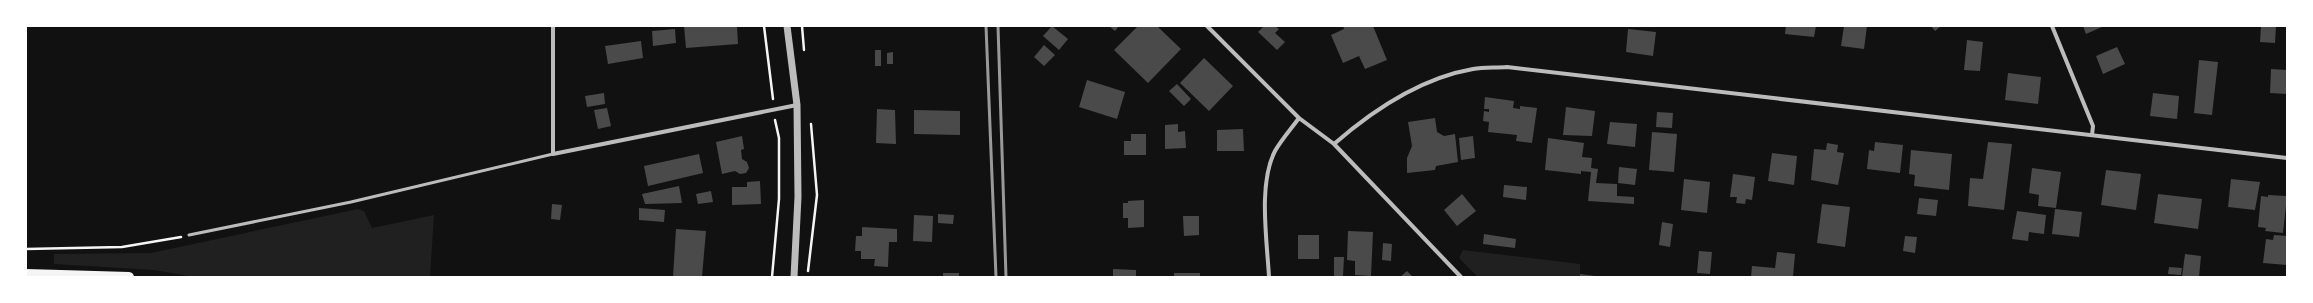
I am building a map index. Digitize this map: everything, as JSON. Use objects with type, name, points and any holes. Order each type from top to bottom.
[{"type":"main road","points":[[26,274],[129,277]]},
{"type":"street","points":[[553,26],[554,154],[774,108],[797,105]]},
{"type":"street","points":[[787,26],[797,105],[798,197],[794,277]]},
{"type":"street","points":[[1207,26],[1299,118],[1334,144],[1461,277]]},
{"type":"street","points":[[2052,26],[2093,126],[2092,135]]},
{"type":"street","points":[[1334,144],[1355,126],[1422,85],[1473,69],[1507,67],[2287,158]]},
{"type":"street","points":[[1269,277],[1266,195],[1268,172],[1276,151],[1299,118]]},
{"type":"lane","points":[[189,235],[351,202],[554,154]]},
{"type":"path","points":[[764,26],[774,108],[780,138],[779,199],[772,277]]},
{"type":"path","points":[[808,277],[817,195],[811,119]]},
{"type":"path","points":[[26,249],[122,247],[189,235]]},
{"type":"shaded area","points":[[358,209],[364,211],[372,228],[434,215],[430,277],[194,277],[154,270],[54,264],[54,254],[151,253]]},
{"type":"shaded area","points":[[1463,250],[1580,264],[1580,277],[1478,277],[1459,258]]},
{"type":"building","points":[[684,26],[737,26],[738,44],[686,48]]},
{"type":"building","points":[[1052,26],[1068,39],[1059,50],[1043,36]]},
{"type":"building","points":[[1109,26],[1119,26],[1115,31]]},
{"type":"building","points":[[1138,26],[1157,26],[1181,49],[1148,83],[1114,50]]},
{"type":"building","points":[[1264,26],[1275,26],[1279,29],[1275,33],[1285,42],[1277,50],[1258,32]]},
{"type":"building","points":[[1343,26],[1373,26],[1387,60],[1365,69],[1359,56],[1343,63],[1331,35],[1344,29]]},
{"type":"building","points":[[1786,26],[1816,26],[1814,37],[1785,34]]},
{"type":"building","points":[[1844,26],[1867,26],[1864,49],[1841,46]]},
{"type":"building","points":[[1931,26],[1941,26],[1935,31]]},
{"type":"building","points":[[2083,26],[2104,26],[2086,34]]},
{"type":"building","points":[[2261,26],[2276,26],[2275,43],[2260,42]]},
{"type":"building","points":[[675,29],[676,43],[653,46],[652,31]]},
{"type":"building","points":[[1628,29],[1656,32],[1653,56],[1626,52]]},
{"type":"building","points":[[1967,40],[1983,42],[1980,71],[1964,70]]},
{"type":"building","points":[[641,41],[643,58],[608,64],[605,46]]},
{"type":"building","points":[[1044,45],[1055,55],[1044,66],[1034,57]]},
{"type":"building","points":[[2117,47],[2125,64],[2103,74],[2096,56]]},
{"type":"building","points":[[875,50],[881,50],[881,66],[875,66]]},
{"type":"building","points":[[893,52],[893,64],[887,64],[887,53]]},
{"type":"building","points":[[1204,58],[1233,86],[1209,111],[1180,83]]},
{"type":"building","points":[[2199,60],[2218,62],[2212,115],[2194,113]]},
{"type":"building","points":[[2271,69],[2287,70],[2287,94],[2270,93]]},
{"type":"building","points":[[2008,73],[2041,77],[2038,104],[2005,100]]},
{"type":"building","points":[[1087,80],[1125,92],[1117,119],[1079,107]]},
{"type":"building","points":[[1177,84],[1191,99],[1184,106],[1169,91]]},
{"type":"building","points":[[604,93],[605,104],[587,107],[585,96]]},
{"type":"building","points":[[2153,93],[2179,96],[2177,119],[2150,116]]},
{"type":"building","points":[[1485,97],[1514,101],[1513,108],[1520,109],[1520,106],[1537,108],[1532,143],[1516,141],[1517,135],[1488,132],[1489,122],[1483,121],[1484,111],[1489,112],[1489,109],[1484,109]]},
{"type":"building","points":[[1566,107],[1595,111],[1592,136],[1563,135]]},
{"type":"building","points":[[607,108],[611,126],[598,129],[594,110]]},
{"type":"building","points":[[877,109],[895,110],[896,144],[876,143]]},
{"type":"building","points":[[914,110],[960,111],[960,135],[914,134]]},
{"type":"building","points":[[1657,112],[1673,113],[1672,128],[1656,127]]},
{"type":"building","points":[[1435,118],[1437,132],[1444,136],[1455,134],[1458,162],[1436,166],[1435,170],[1407,173],[1407,158],[1412,146],[1408,122]]},
{"type":"building","points":[[1610,122],[1637,124],[1635,147],[1607,144]]},
{"type":"building","points":[[1178,124],[1178,132],[1185,131],[1186,148],[1165,149],[1165,125]]},
{"type":"building","points":[[1243,129],[1244,151],[1217,151],[1217,130]]},
{"type":"building","points":[[1652,132],[1677,134],[1674,172],[1649,170]]},
{"type":"building","points":[[1131,134],[1146,134],[1146,155],[1124,155],[1124,141],[1131,141]]},
{"type":"building","points":[[742,136],[744,149],[741,150],[742,159],[747,162],[749,168],[746,173],[740,174],[735,171],[722,174],[716,142]]},
{"type":"building","points":[[1473,136],[1475,158],[1461,160],[1459,138]]},
{"type":"building","points":[[1548,138],[1584,143],[1582,157],[1592,158],[1591,168],[1598,169],[1596,183],[1617,184],[1617,196],[1634,197],[1634,204],[1588,201],[1591,172],[1581,171],[1581,174],[1545,170]]},
{"type":"building","points":[[1875,142],[1903,145],[1900,173],[1867,169],[1869,150],[1874,151]]},
{"type":"building","points":[[1988,142],[2012,144],[2004,210],[1968,206],[1970,178],[1983,179]]},
{"type":"building","points":[[1827,143],[1838,145],[1837,152],[1844,153],[1838,185],[1811,180],[1814,149],[1826,150]]},
{"type":"building","points":[[1911,150],[1952,154],[1949,190],[1914,186],[1915,175],[1909,174]]},
{"type":"building","points":[[1772,153],[1797,156],[1794,185],[1768,181]]},
{"type":"building","points":[[699,154],[703,173],[648,186],[644,166]]},
{"type":"building","points":[[1619,167],[1637,169],[1635,185],[1618,183]]},
{"type":"building","points":[[2032,168],[2061,172],[2056,208],[2038,206],[2039,195],[2029,193]]},
{"type":"building","points":[[2106,170],[2141,174],[2136,210],[2101,205]]},
{"type":"building","points":[[1733,174],[1755,177],[1752,200],[1746,199],[1745,204],[1736,203],[1737,197],[1730,197]]},
{"type":"building","points":[[1684,179],[1710,182],[1707,213],[1681,210]]},
{"type":"building","points":[[2231,179],[2260,182],[2255,210],[2228,207]]},
{"type":"building","points":[[760,181],[761,204],[732,205],[732,187],[747,187],[747,182]]},
{"type":"building","points":[[1504,185],[1527,187],[1526,200],[1503,197]]},
{"type":"building","points":[[679,186],[682,203],[645,204],[642,194]]},
{"type":"building","points":[[711,191],[713,202],[698,204],[696,194]]},
{"type":"building","points":[[1462,194],[1476,211],[1457,226],[1444,210]]},
{"type":"building","points":[[2158,194],[2202,199],[2198,229],[2154,223]]},
{"type":"building","points":[[2268,195],[2287,196],[2283,233],[2265,231],[2266,228],[2258,227],[2261,196],[2268,197]]},
{"type":"building","points":[[1919,198],[1938,200],[1936,216],[1917,214]]},
{"type":"building","points":[[1144,200],[1144,227],[1128,228],[1128,218],[1123,218],[1123,203],[1128,203],[1128,201]]},
{"type":"building","points":[[552,204],[562,205],[560,220],[551,219]]},
{"type":"building","points":[[1822,204],[1850,207],[1845,247],[1817,243]]},
{"type":"building","points":[[639,208],[665,210],[664,222],[639,220]]},
{"type":"building","points":[[2055,209],[2082,212],[2079,237],[2052,234]]},
{"type":"building","points":[[2017,211],[2046,215],[2044,234],[2029,232],[2028,241],[2012,239]]},
{"type":"building","points":[[938,214],[954,215],[953,224],[938,223]]},
{"type":"building","points":[[914,215],[933,216],[932,242],[913,241]]},
{"type":"building","points":[[1183,216],[1199,216],[1199,235],[1184,236]]},
{"type":"building","points":[[1662,222],[1673,224],[1670,247],[1659,245]]},
{"type":"building","points":[[862,227],[897,229],[897,242],[889,242],[888,267],[874,266],[875,259],[861,259],[861,251],[855,251],[856,236],[862,236]]},
{"type":"building","points":[[676,229],[706,231],[702,277],[673,277]]},
{"type":"building","points":[[1348,231],[1373,232],[1371,276],[1355,275],[1355,261],[1347,260]]},
{"type":"building","points":[[1484,234],[1516,239],[1515,248],[1483,244]]},
{"type":"building","points":[[1298,235],[1319,235],[1319,259],[1298,259]]},
{"type":"building","points":[[2274,235],[2287,236],[2287,265],[2263,263],[2266,239],[2273,240]]},
{"type":"building","points":[[1905,236],[1917,237],[1915,253],[1903,251]]},
{"type":"building","points":[[1383,243],[1392,244],[1391,261],[1382,260]]},
{"type":"building","points":[[1699,251],[1712,252],[1710,274],[1697,273]]},
{"type":"building","points":[[1777,252],[1795,254],[1793,277],[1774,277]]},
{"type":"building","points":[[2185,254],[2201,256],[2199,277],[2182,277]]},
{"type":"building","points":[[1334,257],[1344,257],[1343,277],[1334,277]]},
{"type":"building","points":[[1752,266],[1775,268],[1774,277],[1751,277]]},
{"type":"building","points":[[2169,267],[2182,268],[2181,275],[2168,274]]},
{"type":"building","points":[[1113,269],[1136,270],[1136,277],[1113,277]]},
{"type":"building","points":[[1407,271],[1413,277],[1400,277]]},
{"type":"building","points":[[943,273],[959,273],[959,277],[943,277]]},
{"type":"building","points":[[1174,273],[1200,273],[1200,277],[1174,277]]},
{"type":"building","points":[[1580,274],[1595,276],[1595,277],[1580,277]]},
{"type":"railway","points":[[986,26],[996,277]]},
{"type":"railway","points":[[998,26],[1006,277]]}]
